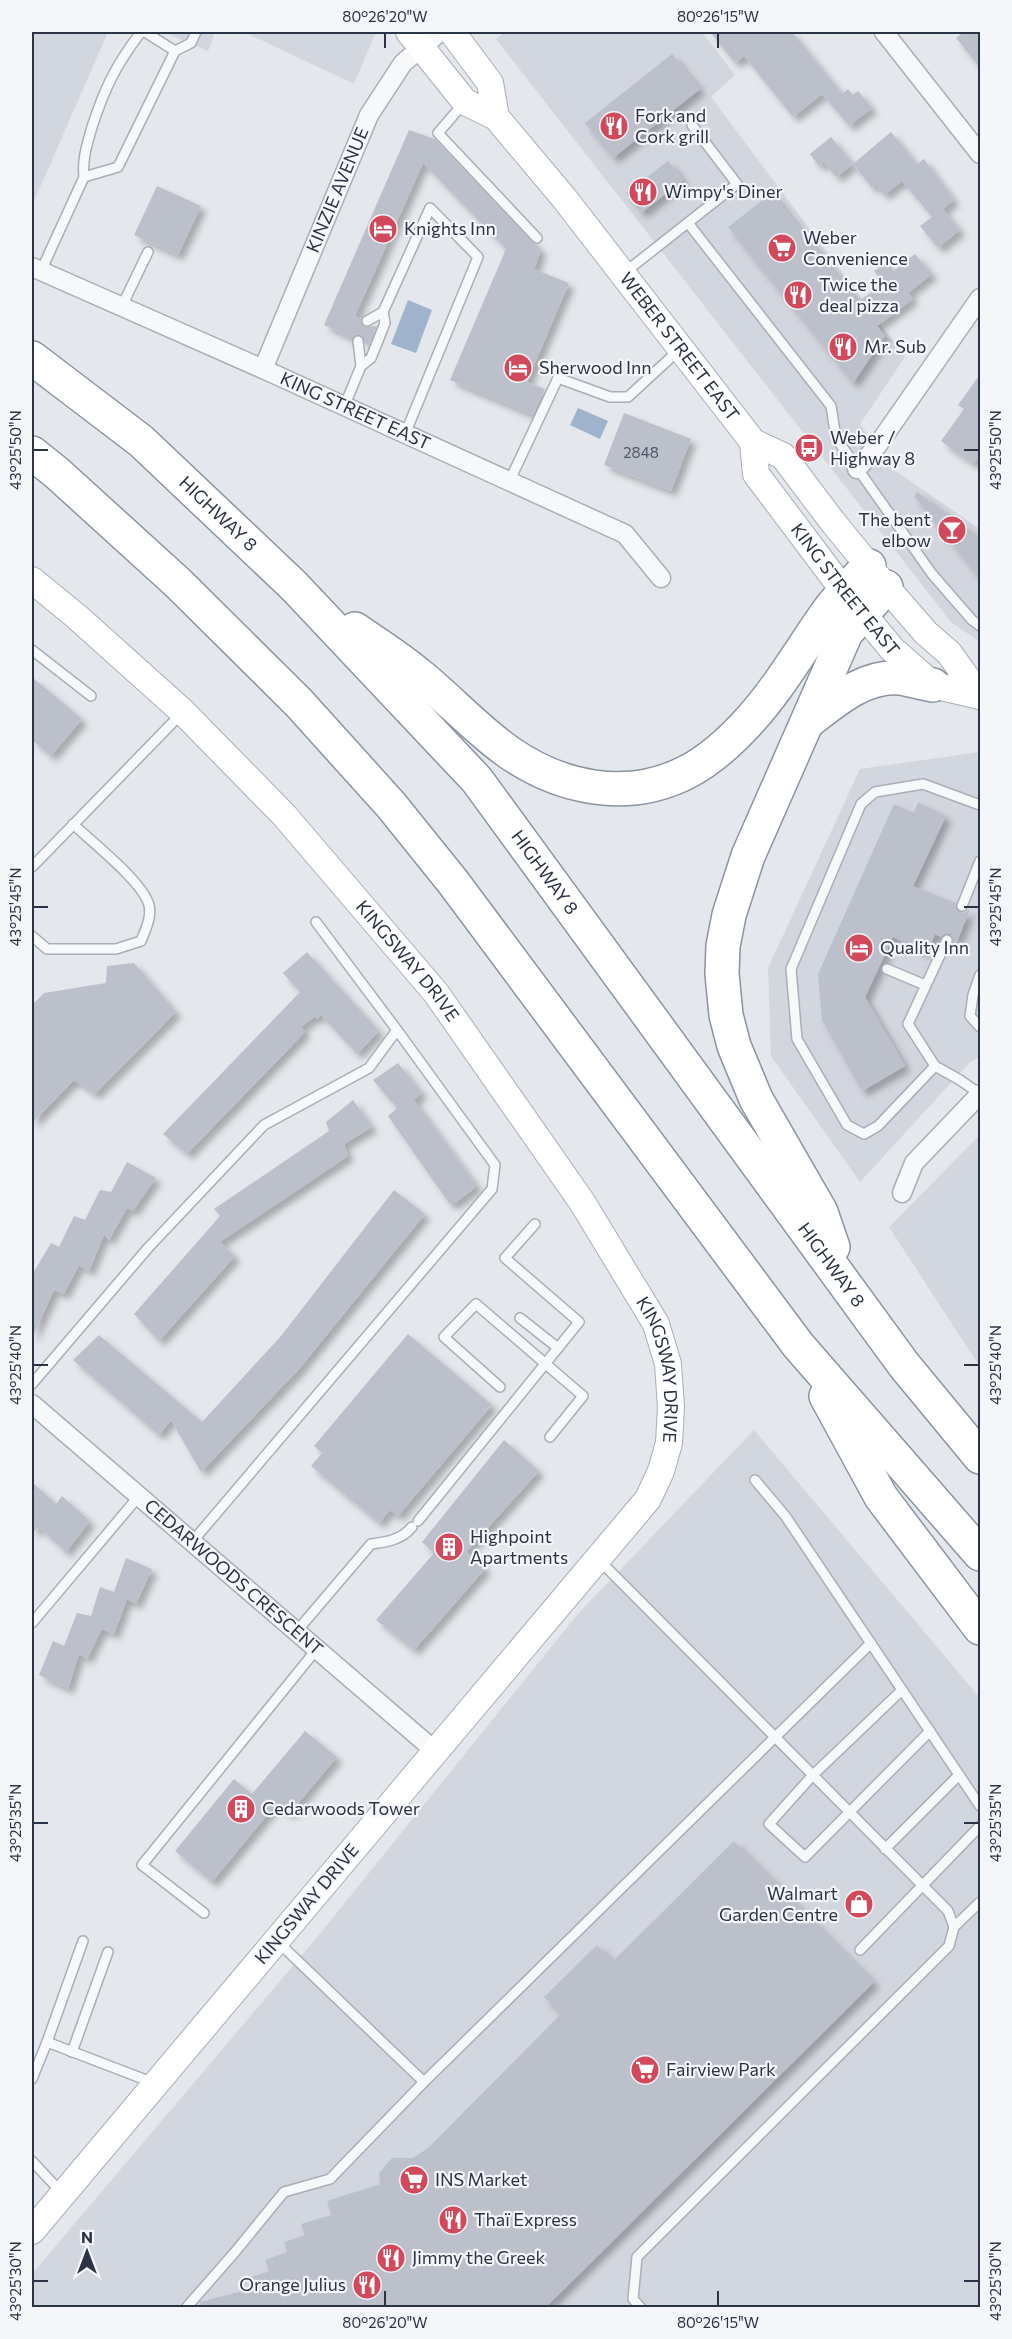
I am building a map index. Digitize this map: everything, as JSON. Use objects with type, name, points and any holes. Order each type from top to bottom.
[{"type":"highway","name":"HIGHWAY 8","points":[[32,358],[141,441],[294,586],[477,780],[904,1365],[981,1457]]},
{"type":"highway","points":[[32,453],[178,583],[299,703],[391,805],[453,882],[798,1345],[981,1554]]},
{"type":"highway","points":[[294,586],[416,673],[505,750],[532,768],[556,779],[586,787],[616,789],[653,785],[687,772],[716,752],[750,720],[878,577]]},
{"type":"highway","points":[[847,1285],[821,1212],[756,1099],[734,1046],[726,1015],[722,974],[723,946],[736,891],[748,856],[846,633],[853,603]]},
{"type":"highway","points":[[807,722],[849,691],[875,681],[899,678],[933,685]]},
{"type":"highway","points":[[798,1345],[881,1497],[981,1628]]},
{"type":"street","name":"WEBER STREET EAST","points":[[452,32],[490,83],[496,117]]},
{"type":"street","points":[[884,32],[981,154]]},
{"type":"street","name":"WEBER STREET EAST","points":[[423,37],[465,102],[496,117],[624,273],[753,442],[783,456],[878,577]]},
{"type":"street","name":"KINZIE AVENUE","points":[[263,369],[369,116],[391,78],[423,37]]},
{"type":"street","name":"KING STREET EAST","points":[[36,269],[263,369],[624,534],[661,578]]},
{"type":"street","points":[[857,469],[877,446],[981,298]]},
{"type":"street","name":"KING STREET EAST","points":[[753,442],[756,474],[853,603],[892,650],[933,685],[980,696]]},
{"type":"street","name":"KING STREET EAST","points":[[878,577],[926,633],[949,653],[980,696]]},
{"type":"street","name":"KINGSWAY DRIVE","points":[[32,580],[76,616],[183,712],[284,815],[436,993],[582,1202],[656,1324],[668,1364],[671,1407],[669,1443],[661,1471],[648,1499],[32,2231]]},
{"type":"street","points":[[902,1193],[915,1163],[980,1094]]},
{"type":"street","name":"CEDARWOODS CRESCENT","points":[[32,1404],[435,1751]]},
{"type":"lane","points":[[36,269],[84,177],[82,161],[103,92],[122,58],[143,32],[175,51]]},
{"type":"lane","points":[[84,177],[118,167],[175,51],[191,43],[196,32]]},
{"type":"lane","points":[[465,102],[438,133],[537,238]]},
{"type":"lane","points":[[624,273],[737,184],[692,125]]},
{"type":"lane","points":[[344,406],[361,366],[371,358],[384,324],[383,312],[430,208],[478,257],[405,434]]},
{"type":"lane","points":[[688,223],[831,406],[836,438],[932,574],[972,621],[981,626]]},
{"type":"lane","points":[[121,308],[148,252]]},
{"type":"lane","points":[[366,321],[383,312]]},
{"type":"lane","points":[[358,341],[361,366]]},
{"type":"lane","points":[[509,482],[558,378],[610,397],[628,397],[682,348]]},
{"type":"lane","points":[[32,650],[91,696]]},
{"type":"lane","points":[[32,867],[183,712]]},
{"type":"lane","points":[[935,1066],[878,1126],[864,1134],[847,1125],[797,1039],[792,969],[861,804],[875,792],[923,784],[981,806]]},
{"type":"lane","points":[[32,936],[46,949],[116,950],[141,941],[147,927],[150,907],[142,890],[73,824]]},
{"type":"lane","points":[[962,906],[981,861]]},
{"type":"lane","points":[[192,1542],[492,1189],[495,1165],[316,922]]},
{"type":"lane","points":[[947,940],[908,1024],[935,1066],[980,1094]]},
{"type":"lane","points":[[887,969],[925,985]]},
{"type":"lane","points":[[980,980],[973,995],[970,1016],[981,1027]]},
{"type":"lane","points":[[32,1383],[148,1248],[264,1125],[369,1068],[397,1030]]},
{"type":"lane","points":[[296,1632],[371,1544],[392,1541],[406,1534],[579,1322],[505,1258],[535,1224]]},
{"type":"lane","points":[[500,1387],[444,1337],[476,1304],[584,1396],[550,1437]]},
{"type":"lane","points":[[520,1318],[558,1348]]},
{"type":"lane","points":[[755,1479],[786,1517],[981,1806]]},
{"type":"lane","points":[[32,1623],[138,1496]]},
{"type":"lane","points":[[598,1559],[948,1911],[954,1928]]},
{"type":"lane","points":[[186,2307],[284,2192],[330,2179],[424,2082],[871,1643]]},
{"type":"lane","points":[[204,1913],[142,1865],[316,1650]]},
{"type":"lane","points":[[902,1690],[812,1776],[769,1824],[805,1857],[930,1731]]},
{"type":"lane","points":[[885,1849],[959,1774]]},
{"type":"lane","points":[[860,1950],[981,1827]]},
{"type":"lane","points":[[641,2307],[633,2299],[637,2257],[949,1946],[954,1928],[981,1902]]},
{"type":"lane","points":[[32,2079],[83,1941]]},
{"type":"lane","points":[[276,1941],[424,2082]]},
{"type":"lane","points":[[72,2052],[108,1952]]},
{"type":"lane","points":[[47,2042],[157,2084]]},
{"type":"lane","points":[[32,2162],[64,2194]]},
{"type":"shaded area","points":[[32,32],[108,32],[32,206]]},
{"type":"shaded area","points":[[164,32],[215,32],[208,51]]},
{"type":"shaded area","points":[[244,32],[376,32],[354,84]]},
{"type":"shaded area","points":[[505,32],[702,32],[735,75],[711,97],[905,357],[860,424],[891,468],[980,529],[980,642],[951,622],[496,39]]},
{"type":"shaded area","points":[[980,752],[980,1057],[970,1062],[860,1182],[771,1056],[768,968],[860,769]]},
{"type":"shaded area","points":[[980,1135],[980,1367],[889,1227]]},
{"type":"shaded area","points":[[754,1430],[980,1698],[980,2307],[32,2308],[32,2274],[314,1941],[577,1615]]},
{"type":"water","points":[[408,300],[432,310],[416,353],[391,344]]},
{"type":"water","points":[[578,408],[608,421],[600,439],[570,425]]},
{"type":"building","points":[[710,32],[792,32],[842,94],[848,89],[853,95],[858,91],[872,108],[849,126],[822,94],[793,117],[744,56],[735,63]]},
{"type":"building","points":[[964,32],[981,32],[981,69],[956,38]]},
{"type":"building","points":[[672,54],[700,89],[613,158],[585,123]]},
{"type":"building","points":[[409,130],[435,139],[541,250],[534,269],[569,283],[527,382],[545,389],[533,415],[450,380],[506,249],[423,163],[355,316],[361,319],[364,327],[377,326],[369,346],[365,344],[361,335],[357,334],[352,338],[324,325]]},
{"type":"building","points":[[891,132],[917,164],[924,159],[954,200],[943,209],[960,230],[938,248],[920,226],[932,217],[902,181],[884,195],[876,185],[872,188],[853,164]]},
{"type":"building","points":[[831,137],[853,164],[836,177],[824,162],[819,166],[810,154]]},
{"type":"building","points":[[668,161],[683,180],[641,213],[626,193]]},
{"type":"building","points":[[157,186],[201,206],[178,255],[134,235]]},
{"type":"building","points":[[772,193],[858,302],[883,283],[874,271],[887,262],[894,271],[915,254],[932,274],[908,293],[913,299],[877,326],[885,336],[853,383],[728,227]]},
{"type":"building","points":[[981,373],[981,454],[973,464],[941,441],[964,409],[958,405]]},
{"type":"building","points":[[624,413],[691,439],[671,491],[604,465]]},
{"type":"building","points":[[917,492],[981,538],[981,580],[914,496]]},
{"type":"building","points":[[32,677],[82,719],[51,756],[32,740]]},
{"type":"building","name":"Quality Inn","points":[[918,802],[946,816],[913,886],[956,903],[955,908],[959,912],[964,913],[970,909],[956,944],[953,943],[950,934],[946,933],[941,937],[935,934],[927,953],[893,937],[865,997],[905,1066],[862,1091],[822,1020],[818,974],[894,804],[914,813]]},
{"type":"building","points":[[307,952],[379,1031],[357,1054],[321,1015],[317,1019],[315,1016],[301,1027],[305,1032],[187,1154],[163,1134],[300,992],[283,973]]},
{"type":"building","points":[[134,963],[176,1012],[95,1094],[74,1080],[32,1123],[32,1005],[44,993],[106,983],[107,966]]},
{"type":"building","points":[[398,1063],[422,1093],[414,1100],[477,1186],[455,1203],[449,1203],[388,1116],[397,1108],[373,1080]]},
{"type":"building","points":[[353,1100],[372,1127],[344,1144],[348,1156],[220,1242],[235,1256],[159,1341],[134,1314],[220,1216],[214,1209],[329,1131],[326,1122]]},
{"type":"building","points":[[127,1162],[156,1178],[133,1211],[127,1208],[109,1240],[104,1235],[89,1271],[79,1265],[64,1294],[54,1290],[32,1338],[32,1275],[51,1243],[59,1247],[74,1216],[85,1220],[100,1190],[111,1192]]},
{"type":"building","points":[[394,1190],[425,1214],[299,1369],[201,1472],[171,1420],[159,1435],[73,1360],[99,1335],[202,1422],[281,1336]]},
{"type":"building","points":[[408,1334],[492,1405],[398,1516],[390,1510],[379,1523],[311,1466],[322,1453],[314,1446]]},
{"type":"building","name":"Highpoint Apartments","points":[[504,1440],[539,1471],[466,1552],[486,1568],[414,1650],[376,1620],[434,1553],[422,1542]]},
{"type":"building","points":[[32,1482],[56,1504],[62,1496],[90,1521],[66,1552],[39,1527],[32,1533]]},
{"type":"building","points":[[126,1558],[152,1569],[136,1604],[127,1599],[114,1634],[102,1629],[87,1659],[79,1654],[68,1689],[39,1675],[53,1641],[64,1646],[77,1613],[91,1616],[100,1587],[114,1592]]},
{"type":"building","name":"Cedarwoods Tower","points":[[305,1731],[337,1757],[289,1814],[276,1804],[212,1882],[175,1851],[234,1779],[252,1794]]},
{"type":"building","name":"Fairview Park","points":[[734,1841],[874,1982],[546,2307],[201,2307],[200,2302],[250,2289],[248,2278],[269,2271],[265,2260],[287,2252],[284,2242],[305,2235],[301,2224],[331,2215],[327,2201],[380,2184],[379,2173],[392,2158],[413,2158],[428,2148],[561,2014],[544,1997],[597,1945],[613,1961]]},
{"type":"place","name":"Fork and Cork grill","points":[[614,126]]},
{"type":"place","name":"Wimpy's Diner","points":[[643,192]]},
{"type":"place","name":"Knights Inn","points":[[383,229]]},
{"type":"place","name":"Weber Convenience","points":[[782,248]]},
{"type":"place","name":"Twice the deal pizza","points":[[798,295]]},
{"type":"place","name":"Mr. Sub","points":[[843,347]]},
{"type":"place","name":"Sherwood Inn","points":[[518,368]]},
{"type":"place","name":"Weber / Highway 8","points":[[809,448]]},
{"type":"place","name":"The bent elbow","points":[[952,530]]},
{"type":"place","name":"Quality Inn","points":[[859,948]]},
{"type":"place","name":"Highpoint Apartments","points":[[449,1547]]},
{"type":"place","name":"Cedarwoods Tower","points":[[241,1809]]},
{"type":"place","name":"Walmart Garden Centre","points":[[859,1904]]},
{"type":"place","name":"Fairview Park","points":[[645,2070]]},
{"type":"place","name":"INS Market","points":[[414,2180]]},
{"type":"place","name":"Thaï Express","points":[[453,2220]]},
{"type":"place","name":"Jimmy the Greek","points":[[391,2258]]},
{"type":"place","name":"Orange Julius","points":[[367,2285]]}]
